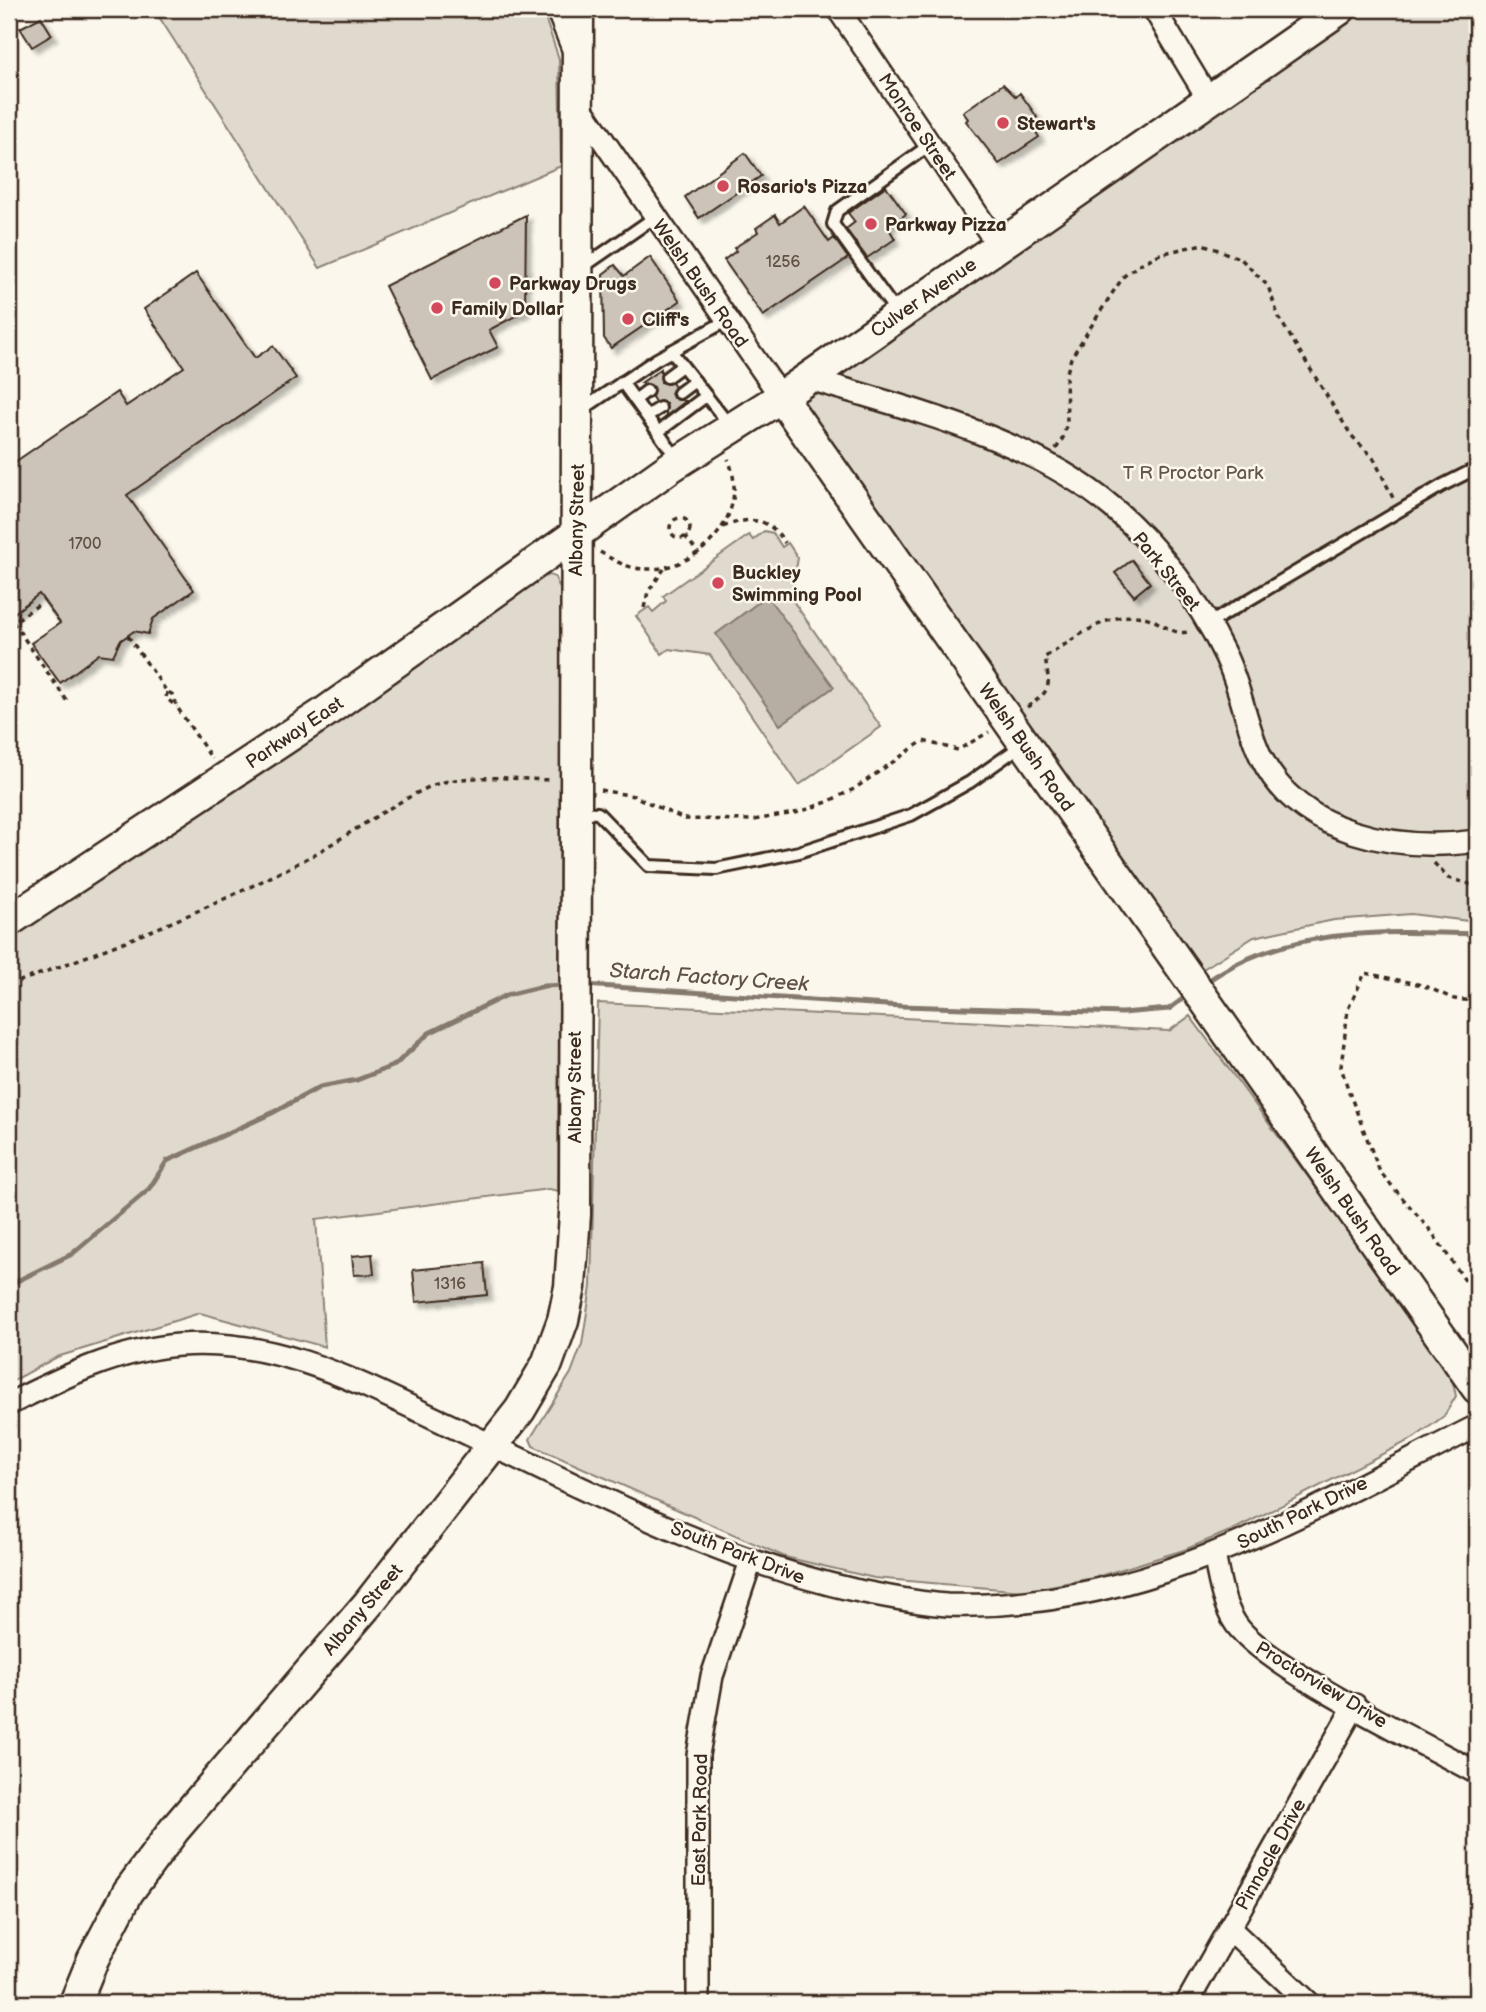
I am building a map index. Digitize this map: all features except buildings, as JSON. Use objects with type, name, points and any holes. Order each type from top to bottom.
[{"type":"street","points":[[557,9],[578,63]]},
{"type":"street","name":"Albany Street","points":[[75,2003],[93,1959],[128,1892],[174,1830],[368,1604],[494,1446],[520,1410],[547,1364],[563,1320],[569,1287],[575,1214],[586,544],[578,413],[578,9]]},
{"type":"street","name":"Monroe Street","points":[[838,9],[998,245]]},
{"type":"street","points":[[1154,9],[1209,100]]},
{"type":"street","name":"Culver Avenue","points":[[586,544],[680,462],[729,443],[807,378],[1340,9]]},
{"type":"street","name":"Welsh Bush Road","points":[[578,104],[726,321],[1477,1388]]},
{"type":"street","name":"Park Street","points":[[807,378],[939,419],[1002,443],[1074,480],[1112,507],[1150,545],[1193,597],[1225,654],[1260,755],[1277,786],[1301,808],[1335,826],[1373,838],[1445,845],[1477,841]]},
{"type":"street","name":"Parkway East","points":[[9,921],[586,544]]},
{"type":"street","name":"South Park Drive","points":[[9,1404],[66,1375],[133,1352],[182,1345],[237,1348],[307,1361],[580,1487],[751,1561],[793,1576],[884,1596],[945,1605],[1027,1603],[1075,1597],[1184,1567],[1214,1555],[1477,1426]]},
{"type":"street","name":"Proctorview Drive","points":[[1214,1555],[1224,1598],[1234,1622],[1248,1640],[1282,1664],[1477,1773]]},
{"type":"street","name":"East Park Road","points":[[698,2003],[698,1755],[712,1676],[751,1561]]},
{"type":"street","name":"Pinnacle Drive","points":[[1187,2003],[1355,1705]]},
{"type":"street","points":[[1229,1928],[1309,2003]]},
{"type":"lane","points":[[898,314],[833,224],[833,218],[838,211],[931,144]]},
{"type":"lane","points":[[579,270],[655,217]]},
{"type":"lane","points":[[578,413],[671,351],[726,321]]},
{"type":"lane","points":[[671,351],[706,396],[729,443]]},
{"type":"lane","points":[[667,377],[682,366]]},
{"type":"lane","points":[[622,382],[680,462]]},
{"type":"lane","points":[[679,393],[695,382]]},
{"type":"lane","points":[[635,400],[647,391]]},
{"type":"lane","points":[[658,432],[706,396]]},
{"type":"lane","points":[[647,416],[660,408]]},
{"type":"lane","points":[[1208,624],[1477,468]]},
{"type":"lane","points":[[582,803],[598,814],[649,866],[716,869],[799,852],[911,815],[970,782],[1025,743]]},
{"type":"path","points":[[1045,465],[1064,436],[1068,420],[1066,376],[1071,358],[1124,276],[1160,254],[1203,244],[1241,259],[1268,286],[1279,318],[1351,435],[1374,459],[1400,511]]},
{"type":"path","points":[[586,544],[631,568],[666,567],[699,554],[721,528],[733,494],[729,443]]},
{"type":"path","points":[[685,536],[690,531],[688,522],[679,518],[673,520],[670,529],[673,535],[685,536],[699,554]]},
{"type":"path","points":[[721,528],[756,519],[773,527],[785,543]]},
{"type":"path","points":[[644,608],[648,592],[666,567]]},
{"type":"path","points":[[41,603],[11,624],[67,701]]},
{"type":"path","points":[[1017,714],[1045,695],[1050,684],[1045,657],[1114,618],[1143,617],[1185,633],[1208,624]]},
{"type":"path","points":[[128,636],[176,701],[177,707],[215,763]]},
{"type":"path","points":[[582,803],[597,790],[634,796],[684,819],[754,820],[800,812],[854,789],[923,741],[958,750],[997,728]]},
{"type":"path","points":[[9,985],[145,934],[222,900],[306,858],[433,785],[454,778],[558,780]]},
{"type":"path","points":[[1414,842],[1448,878],[1477,886]]},
{"type":"path","points":[[1477,1000],[1454,999],[1422,985],[1365,973],[1348,1009],[1341,1067],[1380,1172],[1431,1231],[1477,1298]]},
{"type":"green space","points":[[154,9],[542,9],[559,59],[561,166],[320,268]]},
{"type":"green space","name":"T R Proctor Park","points":[[1367,9],[1477,9],[1477,922],[1411,914],[1334,920],[1254,937],[1203,969],[1195,958],[1191,961],[800,403],[807,393]]},
{"type":"green space","points":[[764,531],[773,533],[782,547],[788,543],[798,558],[791,598],[881,727],[799,785],[710,655],[669,649],[662,654],[636,616],[649,607],[653,612],[666,601],[663,596],[749,535],[753,540]]},
{"type":"green space","points":[[540,577],[555,577],[561,591],[558,1191],[549,1189],[316,1219],[325,1347],[200,1313],[57,1357],[9,1383],[9,937]]},
{"type":"green space","points":[[598,1003],[1169,1031],[1190,1016],[1450,1370],[1456,1396],[1444,1416],[1414,1438],[1235,1529],[1184,1550],[1093,1578],[1023,1591],[874,1578],[785,1557],[533,1446],[530,1439],[571,1373],[582,1344],[591,1287]]},
{"type":"shaded area","points":[[767,596],[834,687],[780,725],[716,634]]},
{"type":"waterway","name":"Starch Factory Creek","points":[[1205,983],[1235,964],[1267,951],[1301,942],[1371,933],[1477,934]]},
{"type":"waterway","name":"Starch Factory Creek","points":[[9,1285],[72,1254],[149,1189],[167,1161],[272,1113],[320,1087],[357,1080],[395,1065],[429,1033],[507,995],[544,986],[567,985]]},
{"type":"waterway","name":"Starch Factory Creek","points":[[584,985],[902,1006],[1122,1013],[1169,1009],[1188,995]]},
{"type":"place","name":"Stewart's","points":[[1003,123]]},
{"type":"place","name":"Rosario's Pizza","points":[[723,186]]},
{"type":"place","name":"Parkway Pizza","points":[[871,224]]},
{"type":"place","name":"Parkway Drugs","points":[[495,283]]},
{"type":"place","name":"Family Dollar","points":[[437,308]]},
{"type":"place","name":"Cliff's","points":[[628,319]]},
{"type":"place","name":"Buckley Swimming Pool","points":[[718,583]]}]
